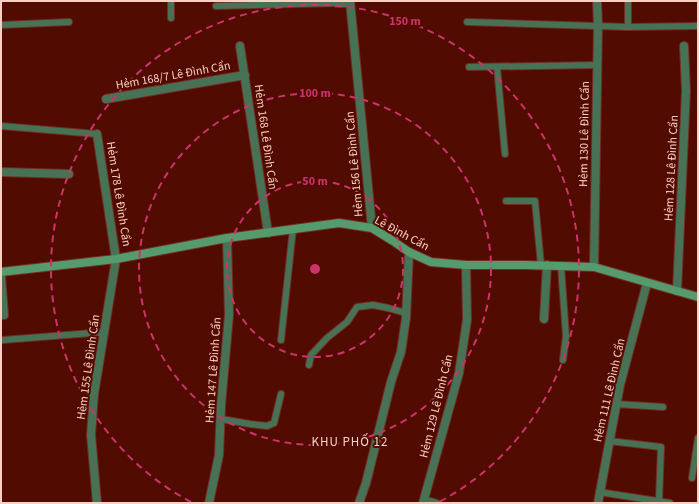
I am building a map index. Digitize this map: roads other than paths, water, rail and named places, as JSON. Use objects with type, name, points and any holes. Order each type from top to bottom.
[{"type":"street","name":"Hẻm 130 Lê Đình Cẩn","points":[[594,267],[598,26],[597,1]]},
{"type":"street","points":[[337,3],[350,2]]},
{"type":"street","name":"Hẻm 156 Lê Đình Cẩn","points":[[350,2],[372,228]]},
{"type":"street","name":"Hẻm 168 Lê Đình Cẩn","points":[[240,46],[268,233]]},
{"type":"street","name":"Hẻm 128 Lê Đình Cẩn","points":[[677,291],[686,91],[684,46]]},
{"type":"street","name":"Hẻm 168/7 Lê Đình Cẩn","points":[[106,99],[245,75]]},
{"type":"street","name":"Hẻm 178 Lê Đình Cẩn","points":[[97,134],[116,259]]},
{"type":"street","points":[[1,172],[70,174]]},
{"type":"street","name":"Lê Đình Cẩn","points":[[1,272],[116,259],[227,238],[339,223],[372,228],[408,252],[431,262],[466,265],[544,265],[594,267],[698,297]]},
{"type":"street","name":"Hẻm 147 Lê Đình Cẩn","points":[[209,503],[219,455],[229,315],[227,238]]},
{"type":"street","points":[[359,503],[366,483],[391,382],[401,352],[406,313],[408,252]]},
{"type":"street","name":"Hẻm 155 Lê Đình Cẩn","points":[[97,503],[91,435],[94,394],[116,259]]},
{"type":"street","name":"Hẻm 129 Lê Đình Cẩn","points":[[423,501],[459,373],[467,320],[466,265]]},
{"type":"street","points":[[544,265],[544,319]]},
{"type":"street","points":[[1,276],[4,315]]},
{"type":"street","name":"Hẻm 111 Lê Đình Cẩn","points":[[598,503],[620,385],[647,283]]},
{"type":"lane","points":[[171,1],[171,18]]},
{"type":"lane","points":[[628,1],[628,27]]},
{"type":"lane","points":[[216,6],[337,3]]},
{"type":"lane","points":[[1,25],[69,22]]},
{"type":"lane","points":[[467,22],[628,27],[698,26]]},
{"type":"lane","points":[[469,67],[597,65]]},
{"type":"lane","points":[[497,67],[505,154]]},
{"type":"lane","points":[[1,126],[97,134]]},
{"type":"lane","points":[[506,201],[535,201],[544,265]]},
{"type":"lane","points":[[281,340],[293,229]]},
{"type":"lane","points":[[561,266],[566,336],[563,360]]},
{"type":"lane","points":[[309,365],[311,355],[327,338],[347,322],[357,307],[373,305],[406,313]]},
{"type":"lane","points":[[3,340],[105,332]]},
{"type":"lane","points":[[221,419],[267,426],[274,423],[281,394]]},
{"type":"lane","points":[[616,404],[663,407]]},
{"type":"lane","points":[[692,478],[698,438]]},
{"type":"lane","points":[[609,441],[661,447],[659,501]]},
{"type":"lane","points":[[599,492],[670,503]]},
{"type":"lane","points":[[423,501],[437,503]]},
{"type":"district","name":"KHU PHỐ 12","points":[[350,441]]}]
